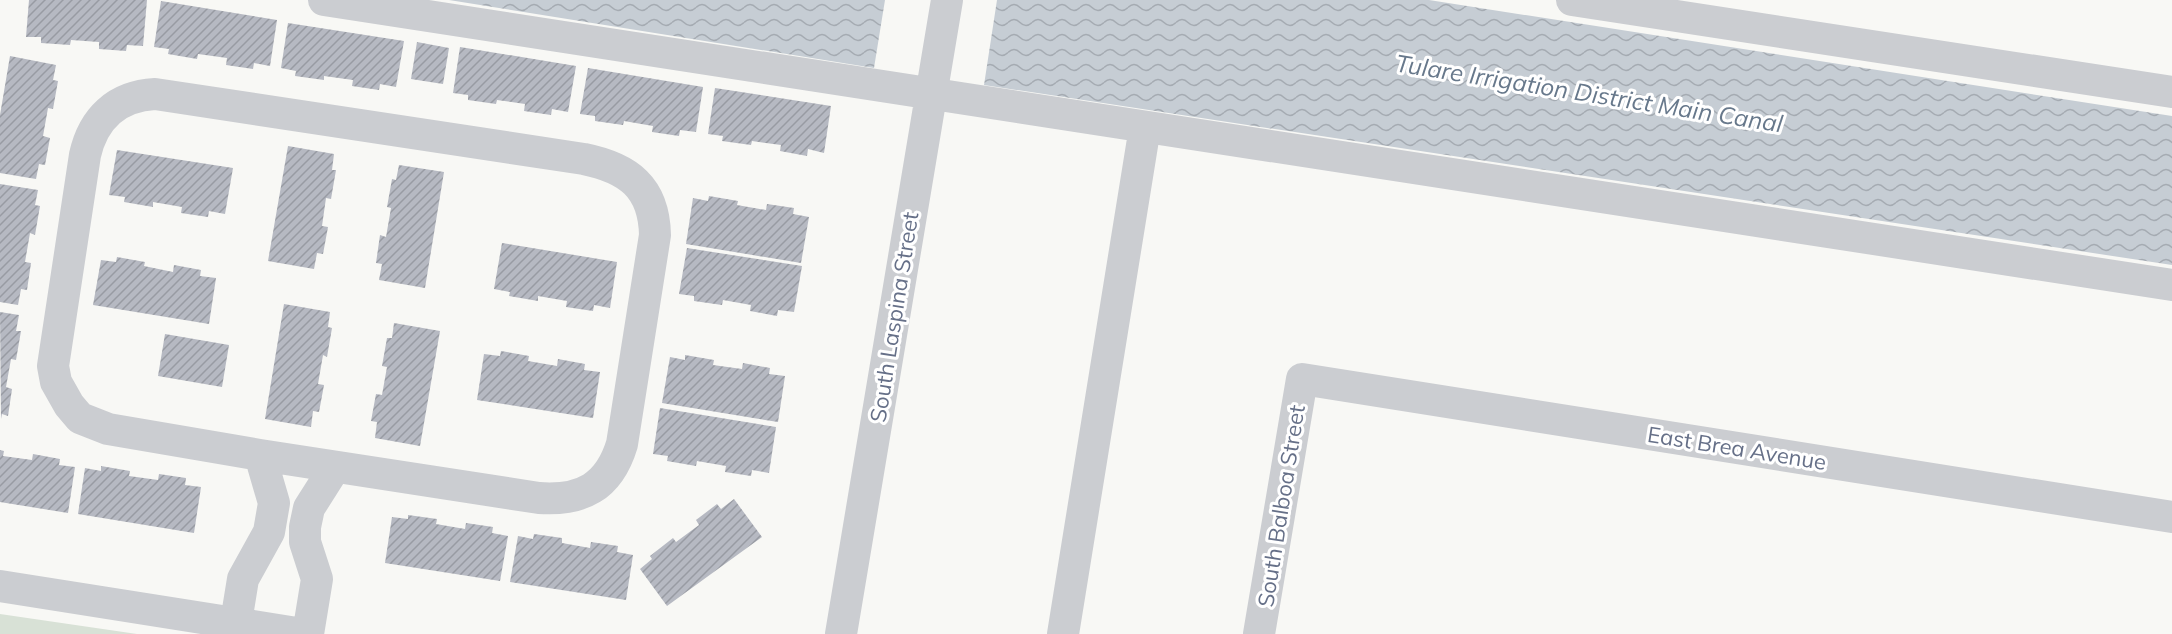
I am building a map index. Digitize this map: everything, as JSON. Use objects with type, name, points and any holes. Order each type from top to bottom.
[{"type":"street","points":[[324,0],[2172,285]]},
{"type":"street","name":"South Laspina Street","points":[[841,634],[947,0]]},
{"type":"street","points":[[1572,0],[2172,92]]},
{"type":"street","points":[[140,94],[154,94],[584,159],[605,163],[636,182],[651,207],[655,235],[622,444],[611,468],[593,488],[570,498],[554,499],[260,455],[92,424],[80,418],[69,405],[56,382],[53,366],[85,155],[94,127],[116,104],[140,94]]},
{"type":"street","points":[[1063,634],[1145,127]]},
{"type":"street","name":"East Brea Avenue","points":[[1302,379],[2172,517]]},
{"type":"street","name":"South Balboa Street","points":[[1259,634],[1302,379]]},
{"type":"street","points":[[236,622],[243,579],[269,532],[274,503],[260,455]]},
{"type":"street","points":[[308,634],[317,579],[304,534],[309,508],[335,467]]},
{"type":"street","points":[[264,542],[309,549]]},
{"type":"street","points":[[0,586],[303,634]]},
{"type":"shaded area","points":[[0,614],[137,634],[0,634]]},
{"type":"water","points":[[449,0],[885,0],[874,68]]},
{"type":"water","name":"Tulare Irrigation District Main Canal","points":[[997,0],[1429,0],[2172,116],[2172,265],[984,85]]},
{"type":"building","points":[[29,0],[147,0],[143,46],[127,45],[126,51],[99,49],[99,42],[71,40],[70,45],[41,43],[41,37],[26,37]]},
{"type":"building","points":[[161,1],[277,20],[270,66],[254,63],[253,69],[226,65],[227,58],[198,54],[197,59],[168,54],[169,49],[154,47]]},
{"type":"building","points":[[288,23],[404,41],[396,87],[380,84],[379,90],[352,86],[353,80],[324,76],[324,80],[295,76],[296,71],[281,68]]},
{"type":"building","points":[[417,42],[449,48],[443,84],[411,79]]},
{"type":"building","points":[[460,47],[576,66],[568,112],[552,109],[551,115],[524,111],[525,104],[497,100],[496,104],[468,100],[468,95],[453,93]]},
{"type":"building","points":[[10,56],[56,65],[53,80],[58,81],[53,109],[48,108],[43,136],[50,138],[45,165],[39,164],[36,179],[0,173],[0,115]]},
{"type":"building","points":[[588,68],[703,87],[696,132],[680,130],[679,136],[652,132],[653,126],[624,121],[623,125],[595,121],[595,116],[580,114]]},
{"type":"building","points":[[715,88],[831,106],[824,153],[808,149],[807,156],[780,151],[781,145],[752,141],[751,145],[722,141],[723,136],[708,134]]},
{"type":"building","points":[[288,146],[334,154],[332,170],[336,170],[331,199],[326,198],[322,226],[328,227],[323,254],[317,253],[314,269],[268,261]]},
{"type":"building","points":[[117,150],[233,168],[225,214],[209,211],[208,217],[181,213],[182,207],[153,202],[153,207],[124,202],[125,197],[109,195]]},
{"type":"building","points":[[399,165],[444,172],[425,288],[379,280],[382,264],[376,263],[380,235],[386,237],[391,208],[387,207],[392,179],[396,180]]},
{"type":"building","points":[[0,184],[38,190],[35,205],[40,206],[35,235],[30,233],[25,262],[31,263],[27,290],[21,289],[18,305],[0,302]]},
{"type":"building","points":[[709,196],[738,201],[737,205],[766,210],[767,204],[794,208],[793,214],[809,217],[801,263],[686,244],[693,198],[708,201]]},
{"type":"building","points":[[502,243],[617,262],[610,308],[594,305],[593,311],[566,307],[567,301],[538,296],[538,301],[509,296],[510,292],[494,289]]},
{"type":"building","points":[[687,248],[802,266],[794,312],[778,310],[777,316],[750,311],[751,305],[723,300],[722,305],[694,301],[694,296],[679,294]]},
{"type":"building","points":[[117,257],[145,262],[144,266],[173,272],[174,265],[201,270],[200,276],[216,278],[209,324],[93,305],[101,260],[116,262]]},
{"type":"building","points":[[284,304],[330,312],[328,327],[332,328],[327,357],[323,355],[318,384],[324,385],[319,412],[313,411],[311,427],[265,419]]},
{"type":"building","points":[[0,312],[19,315],[16,331],[21,331],[16,360],[11,359],[6,387],[12,389],[8,416],[2,414],[1,419]]},
{"type":"building","points":[[394,323],[440,331],[420,446],[375,438],[377,422],[371,421],[376,394],[382,395],[387,367],[382,366],[387,338],[392,338]]},
{"type":"building","points":[[165,334],[229,345],[222,387],[158,376]]},
{"type":"building","points":[[501,351],[529,356],[528,361],[557,366],[558,359],[585,364],[584,370],[600,372],[593,418],[477,400],[484,354],[500,356]]},
{"type":"building","points":[[685,355],[714,360],[713,365],[742,369],[743,363],[770,368],[769,374],[785,376],[778,422],[662,403],[670,357],[685,360]]},
{"type":"building","points":[[660,408],[776,427],[769,473],[752,470],[751,476],[725,472],[726,466],[697,461],[696,466],[667,461],[668,456],[653,454]]},
{"type":"building","points":[[0,450],[4,451],[3,456],[32,460],[33,454],[60,459],[59,465],[75,467],[68,513],[0,502]]},
{"type":"building","points":[[101,466],[130,471],[129,476],[158,480],[159,474],[186,478],[185,485],[201,487],[194,533],[78,514],[85,468],[101,471]]},
{"type":"building","points":[[734,499],[762,537],[667,606],[640,569],[652,559],[650,556],[673,538],[676,542],[699,525],[696,520],[717,504],[721,509]]},
{"type":"building","points":[[408,515],[437,519],[436,524],[465,529],[466,523],[493,527],[492,533],[508,536],[500,581],[385,563],[392,517],[408,519]]},
{"type":"building","points":[[534,534],[562,538],[562,543],[590,548],[591,542],[618,546],[617,552],[633,555],[626,600],[510,582],[518,536],[533,539]]}]
